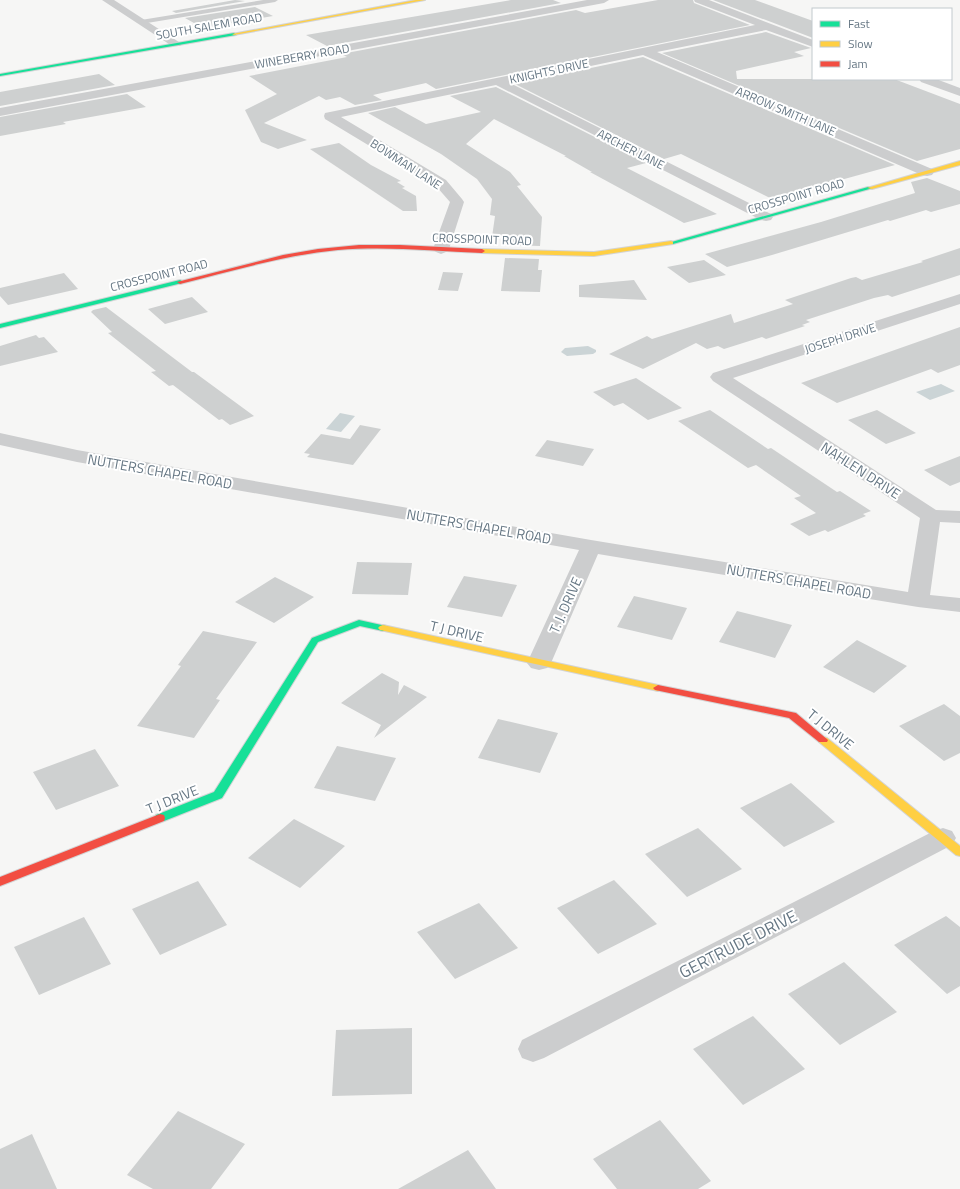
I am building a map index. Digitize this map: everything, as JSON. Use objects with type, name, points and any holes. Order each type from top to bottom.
[{"type":"street","points":[[107,0],[176,44]]},
{"type":"street","name":"SOUTH SALEM ROAD","points":[[0,75],[423,0]]},
{"type":"street","name":"WINEBERRY ROAD","points":[[0,112],[604,0]]},
{"type":"street","points":[[699,0],[812,44]]},
{"type":"street","name":"KNIGHTS DRIVE","points":[[330,116],[767,26]]},
{"type":"street","name":"ARROW SMITH LANE","points":[[644,51],[927,172]]},
{"type":"street","points":[[928,80],[960,92]]},
{"type":"street","name":"ARCHER LANE","points":[[497,81],[766,216]]},
{"type":"street","name":"BOWMAN LANE","points":[[330,116],[441,183],[457,202],[441,249]]},
{"type":"street","name":"CROSSPOINT ROAD","points":[[0,326],[254,264],[318,251],[368,247],[594,254],[667,244],[960,163]]},
{"type":"street","name":"JOSEPH DRIVE","points":[[719,377],[960,299]]},
{"type":"street","name":"NAHLEN DRIVE","points":[[719,377],[931,516]]},
{"type":"street","name":"NUTTERS CHAPEL ROAD","points":[[0,439],[77,456],[591,546],[918,600],[960,604]]},
{"type":"street","points":[[918,600],[931,516],[960,517]]},
{"type":"street","name":"T. J. DRIVE","points":[[539,664],[591,546]]},
{"type":"street","name":"T J DRIVE","points":[[0,882],[218,795],[315,640],[359,623],[539,664],[792,715],[951,845]]},
{"type":"street","name":"GERTRUDE DRIVE","points":[[533,1049],[951,845]]},
{"type":"lane","points":[[141,22],[275,0]]},
{"type":"shaded area","points":[[588,346],[596,350],[596,352],[593,354],[567,356],[561,352],[565,348]]},
{"type":"shaded area","points":[[941,384],[955,391],[930,400],[916,392]]},
{"type":"shaded area","points":[[340,413],[355,416],[341,432],[326,429]]},
{"type":"building","points":[[235,0],[245,1],[176,13],[172,11]]},
{"type":"building","points":[[511,0],[553,0],[561,3],[327,46],[306,35]]},
{"type":"building","points":[[658,0],[693,0],[694,3],[750,25],[436,89],[426,83],[373,95],[382,100],[355,105],[340,97],[326,100],[319,96],[264,123],[307,140],[278,149],[261,142],[245,110],[277,94],[249,76],[347,57],[341,54],[576,10],[585,13]]},
{"type":"building","points":[[713,0],[755,0],[812,21],[812,38]]},
{"type":"building","points":[[255,7],[273,16],[203,28],[185,18]]},
{"type":"building","points":[[766,32],[811,48],[794,52],[804,56],[736,71],[737,79],[897,80],[960,104],[960,149],[917,161],[662,53]]},
{"type":"building","points":[[643,57],[895,165],[772,199],[681,154],[664,159],[515,84]]},
{"type":"building","points":[[99,74],[115,85],[0,106],[0,92]]},
{"type":"building","points":[[496,87],[646,163],[627,168],[717,214],[684,223],[590,172],[592,172],[564,156],[566,156],[494,119],[466,144],[510,172],[521,185],[517,186],[542,217],[540,246],[507,245],[508,237],[492,237],[495,216],[490,215],[492,199],[477,179],[441,154],[368,113],[395,107],[426,124],[481,112],[450,96]]},
{"type":"building","points":[[127,94],[146,107],[63,122],[66,124],[0,136],[0,117]]},
{"type":"building","points":[[339,143],[371,165],[401,181],[397,182],[405,187],[402,188],[416,196],[417,211],[403,211],[310,149]]},
{"type":"building","points":[[927,178],[960,191],[960,204],[931,212],[926,210],[890,221],[888,220],[727,267],[705,254],[821,222],[915,193],[911,182]]},
{"type":"building","points":[[960,248],[960,275],[892,297],[888,295],[874,298],[806,320],[810,322],[802,325],[805,326],[766,339],[762,337],[724,349],[718,346],[707,349],[696,343],[643,369],[609,354],[647,336],[652,339],[731,314],[734,323],[793,304],[785,300],[851,278],[856,277],[862,280],[923,262],[921,261]]},
{"type":"building","points":[[505,258],[539,259],[538,270],[542,270],[540,292],[501,291]]},
{"type":"building","points":[[704,260],[726,275],[689,283],[667,267]]},
{"type":"building","points":[[443,272],[463,273],[458,291],[438,290]]},
{"type":"building","points":[[64,273],[78,289],[8,305],[0,296],[0,288]]},
{"type":"building","points":[[634,280],[647,300],[579,297],[579,285]]},
{"type":"building","points":[[192,297],[208,312],[165,324],[148,309]]},
{"type":"building","points":[[106,307],[192,372],[254,416],[230,425],[222,419],[219,420],[173,385],[169,386],[151,372],[156,371],[108,333],[112,332],[91,312],[93,310]]},
{"type":"building","points":[[960,327],[960,365],[938,373],[931,369],[837,403],[801,383]]},
{"type":"building","points":[[36,335],[39,338],[44,337],[58,352],[0,366],[0,346]]},
{"type":"building","points":[[636,378],[682,408],[648,420],[623,403],[614,406],[593,392]]},
{"type":"building","points":[[710,410],[768,449],[771,448],[837,492],[840,491],[871,511],[863,514],[866,516],[828,532],[825,530],[809,536],[790,524],[816,513],[794,498],[801,496],[756,465],[748,468],[678,421]]},
{"type":"building","points":[[877,410],[916,433],[886,444],[848,420]]},
{"type":"building","points":[[360,425],[381,429],[353,465],[307,457],[310,454],[304,453],[321,434],[350,439]]},
{"type":"building","points":[[547,440],[594,449],[583,466],[535,456]]},
{"type":"building","points":[[960,456],[960,482],[950,486],[924,470]]},
{"type":"building","points":[[357,562],[412,563],[408,595],[352,594]]},
{"type":"building","points":[[464,576],[517,585],[502,617],[447,607]]},
{"type":"building","points":[[275,577],[314,597],[274,623],[235,602]]},
{"type":"building","points":[[634,596],[687,608],[672,640],[617,627]]},
{"type":"building","points":[[737,611],[792,625],[775,658],[719,642]]},
{"type":"building","points":[[203,631],[257,642],[216,699],[220,700],[194,738],[137,726],[181,666],[178,665]]},
{"type":"building","points":[[857,640],[907,666],[874,693],[823,667]]},
{"type":"building","points":[[382,673],[399,682],[398,695],[404,685],[427,697],[374,738],[381,725],[341,703]]},
{"type":"building","points":[[944,704],[960,716],[960,753],[944,761],[899,726]]},
{"type":"building","points":[[498,719],[558,733],[540,773],[478,758]]},
{"type":"building","points":[[337,746],[396,758],[375,801],[314,788]]},
{"type":"building","points":[[95,749],[119,786],[56,810],[33,772]]},
{"type":"building","points":[[791,783],[835,822],[784,847],[740,808]]},
{"type":"building","points":[[294,819],[345,846],[300,888],[248,858]]},
{"type":"building","points":[[698,828],[742,869],[687,897],[645,854]]},
{"type":"building","points":[[614,880],[657,924],[598,954],[557,908]]},
{"type":"building","points":[[198,881],[227,925],[160,955],[132,909]]},
{"type":"building","points":[[479,903],[518,948],[455,979],[417,932]]},
{"type":"building","points":[[946,916],[960,927],[960,986],[947,994],[894,945]]},
{"type":"building","points":[[84,917],[111,964],[39,995],[14,947]]},
{"type":"building","points":[[844,962],[897,1012],[840,1045],[788,994]]},
{"type":"building","points":[[753,1016],[805,1069],[743,1105],[693,1049]]},
{"type":"building","points":[[412,1028],[412,1094],[332,1096],[336,1030]]},
{"type":"building","points":[[178,1111],[245,1144],[211,1189],[153,1189],[127,1175]]},
{"type":"building","points":[[660,1120],[711,1181],[698,1189],[617,1189],[593,1159]]},
{"type":"building","points":[[32,1134],[57,1189],[0,1189],[0,1149]]},
{"type":"building","points":[[468,1150],[496,1189],[398,1189]]},
{"type":"traffic: fast","points":[[0,75],[234,34]]},
{"type":"traffic: fast","points":[[671,243],[870,188]]},
{"type":"traffic: fast","points":[[0,326],[180,282]]},
{"type":"traffic: fast","points":[[160,818],[218,795],[315,640],[359,623],[383,628]]},
{"type":"traffic: slow","points":[[234,34],[423,0]]},
{"type":"traffic: slow","points":[[870,188],[960,163]]},
{"type":"traffic: slow","points":[[482,251],[594,254],[671,243]]},
{"type":"traffic: slow","points":[[383,628],[658,688]]},
{"type":"traffic: slow","points":[[823,740],[960,852]]},
{"type":"traffic: jam","points":[[180,282],[283,257],[318,251],[359,247],[400,247],[482,251]]},
{"type":"traffic: jam","points":[[658,688],[792,715],[823,740]]},
{"type":"traffic: jam","points":[[0,882],[160,818]]}]
